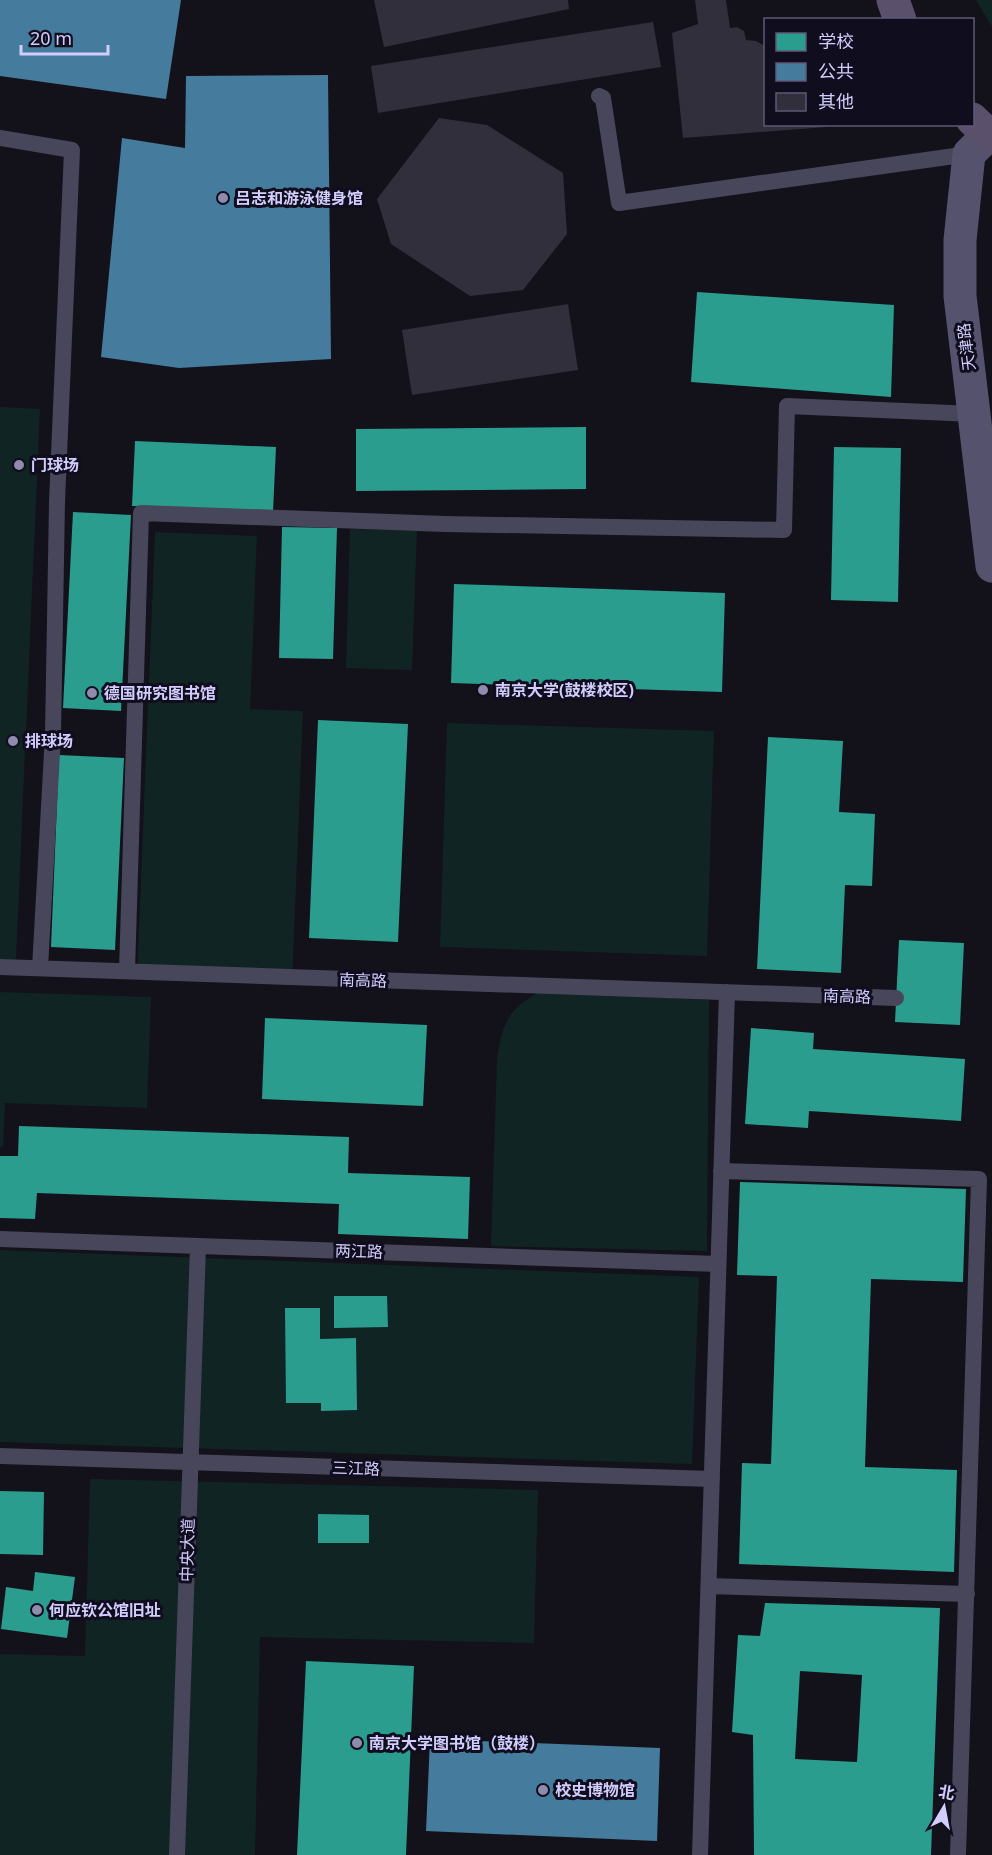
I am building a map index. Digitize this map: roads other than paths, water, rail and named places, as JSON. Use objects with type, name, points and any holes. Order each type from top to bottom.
[{"type":"main road","points":[[893,0],[899,18]]},
{"type":"street","name":"天津路","points":[[980,136],[960,240],[960,296],[989,517],[992,566]]},
{"type":"lane","points":[[599,96],[603,98],[619,203],[980,136]]},
{"type":"lane","points":[[0,138],[72,150],[57,502],[53,735],[40,968]]},
{"type":"lane","points":[[127,971],[141,513],[445,524],[784,530],[787,406],[974,414]]},
{"type":"lane","name":"南高路","points":[[0,967],[896,998]]},
{"type":"lane","points":[[700,1855],[727,992]]},
{"type":"lane","points":[[721,1171],[979,1179],[958,1855]]},
{"type":"lane","name":"两江路","points":[[0,1239],[718,1264]]},
{"type":"lane","name":"中央大道","points":[[177,1855],[198,1245]]},
{"type":"lane","name":"三江路","points":[[0,1456],[712,1479]]},
{"type":"lane","points":[[709,1586],[967,1594]]},
{"type":"place","name":"吕志和游泳健身馆","points":[[223,198]]},
{"type":"place","name":"门球场","points":[[19,465]]},
{"type":"place","name":"南京大学(鼓楼校区)","points":[[483,690]]},
{"type":"place","name":"德国研究图书馆","points":[[92,693]]},
{"type":"place","name":"排球场","points":[[13,741]]},
{"type":"place","name":"何应钦公馆旧址","points":[[37,1610]]},
{"type":"place","name":"南京大学图书馆（鼓楼）","points":[[357,1743]]},
{"type":"place","name":"校史博物馆","points":[[543,1790]]}]
